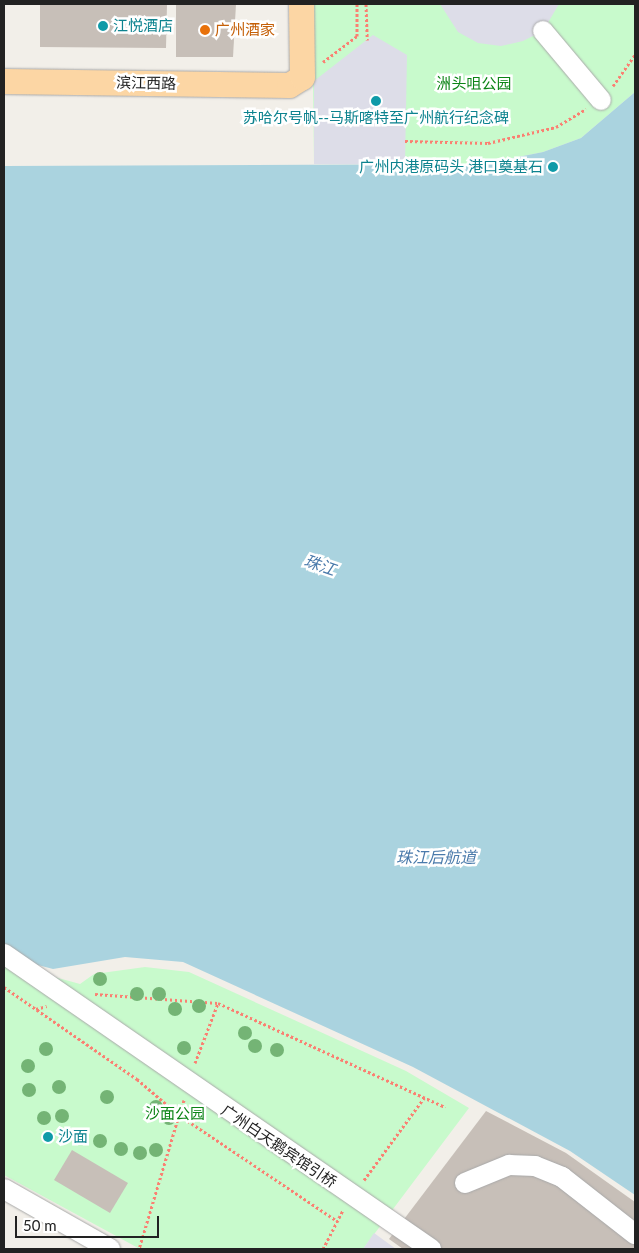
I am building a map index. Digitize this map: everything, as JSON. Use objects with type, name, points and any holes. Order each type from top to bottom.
[{"type":"main road","points":[[287,4],[295,81]]},
{"type":"main road","points":[[295,81],[302,4]]},
{"type":"main road","name":"滨江西路","points":[[4,81],[295,81]]},
{"type":"street","points":[[543,31],[601,100]]},
{"type":"street","name":"广州白天鹅宾馆引桥","points":[[4,954],[431,1249]]},
{"type":"street","points":[[466,1183],[509,1165],[535,1166],[562,1177],[635,1234]]},
{"type":"street","points":[[4,1189],[110,1249]]},
{"type":"path","points":[[295,81],[357,36],[357,4]]},
{"type":"path","points":[[366,4],[367,40]]},
{"type":"path","points":[[406,142],[488,143],[556,127],[601,100],[635,54]]},
{"type":"path","points":[[4,987],[137,1079],[179,1115],[336,1220]]},
{"type":"path","points":[[90,995],[218,1003],[445,1107]]},
{"type":"path","points":[[193,1070],[218,1003]]},
{"type":"path","points":[[36,1009],[54,1004]]},
{"type":"path","points":[[139,1249],[185,1097]]},
{"type":"path","points":[[358,1189],[424,1098]]},
{"type":"path","points":[[323,1249],[336,1220],[346,1205]]},
{"type":"green space","name":"洲头咀公园","points":[[312,4],[635,4],[635,92],[581,138],[543,152],[482,164],[314,164]]},
{"type":"green space","name":"沙面公园","points":[[4,963],[80,984],[94,974],[145,967],[189,972],[406,1071],[469,1108],[363,1249],[140,1249],[4,1175]]},
{"type":"shaded area","points":[[440,4],[559,4],[543,31],[523,41],[501,46],[478,43],[458,32]]},
{"type":"shaded area","points":[[373,35],[407,55],[405,164],[314,164],[314,81]]},
{"type":"shaded area","points":[[374,1233],[396,1249],[363,1249]]},
{"type":"water","points":[[635,92],[635,1195],[570,1151],[413,1067],[183,962],[125,957],[53,969],[4,956],[4,166],[482,164],[543,152],[581,138]]},
{"type":"building","name":"江悦酒店","points":[[40,4],[167,4],[166,48],[40,47]]},
{"type":"building","name":"广州酒家","points":[[176,4],[236,4],[233,57],[176,57]]},
{"type":"building","points":[[486,1111],[566,1153],[635,1202],[635,1249],[403,1249],[389,1239]]},
{"type":"building","points":[[72,1150],[128,1183],[110,1213],[54,1180]]},
{"type":"place","name":"江悦酒店","points":[[103,26]]},
{"type":"place","name":"广州酒家","points":[[205,30]]},
{"type":"place","name":"苏哈尔号帆--马斯喀特至广州航行纪念碑","points":[[376,101]]},
{"type":"place","name":"广州内港原码头 港口奠基石","points":[[553,167]]},
{"type":"place","name":"沙面","points":[[48,1137]]},
{"type":"water label","name":"珠江","points":[[320,565]]},
{"type":"water label","name":"珠江后航道","points":[[436,857]]}]
